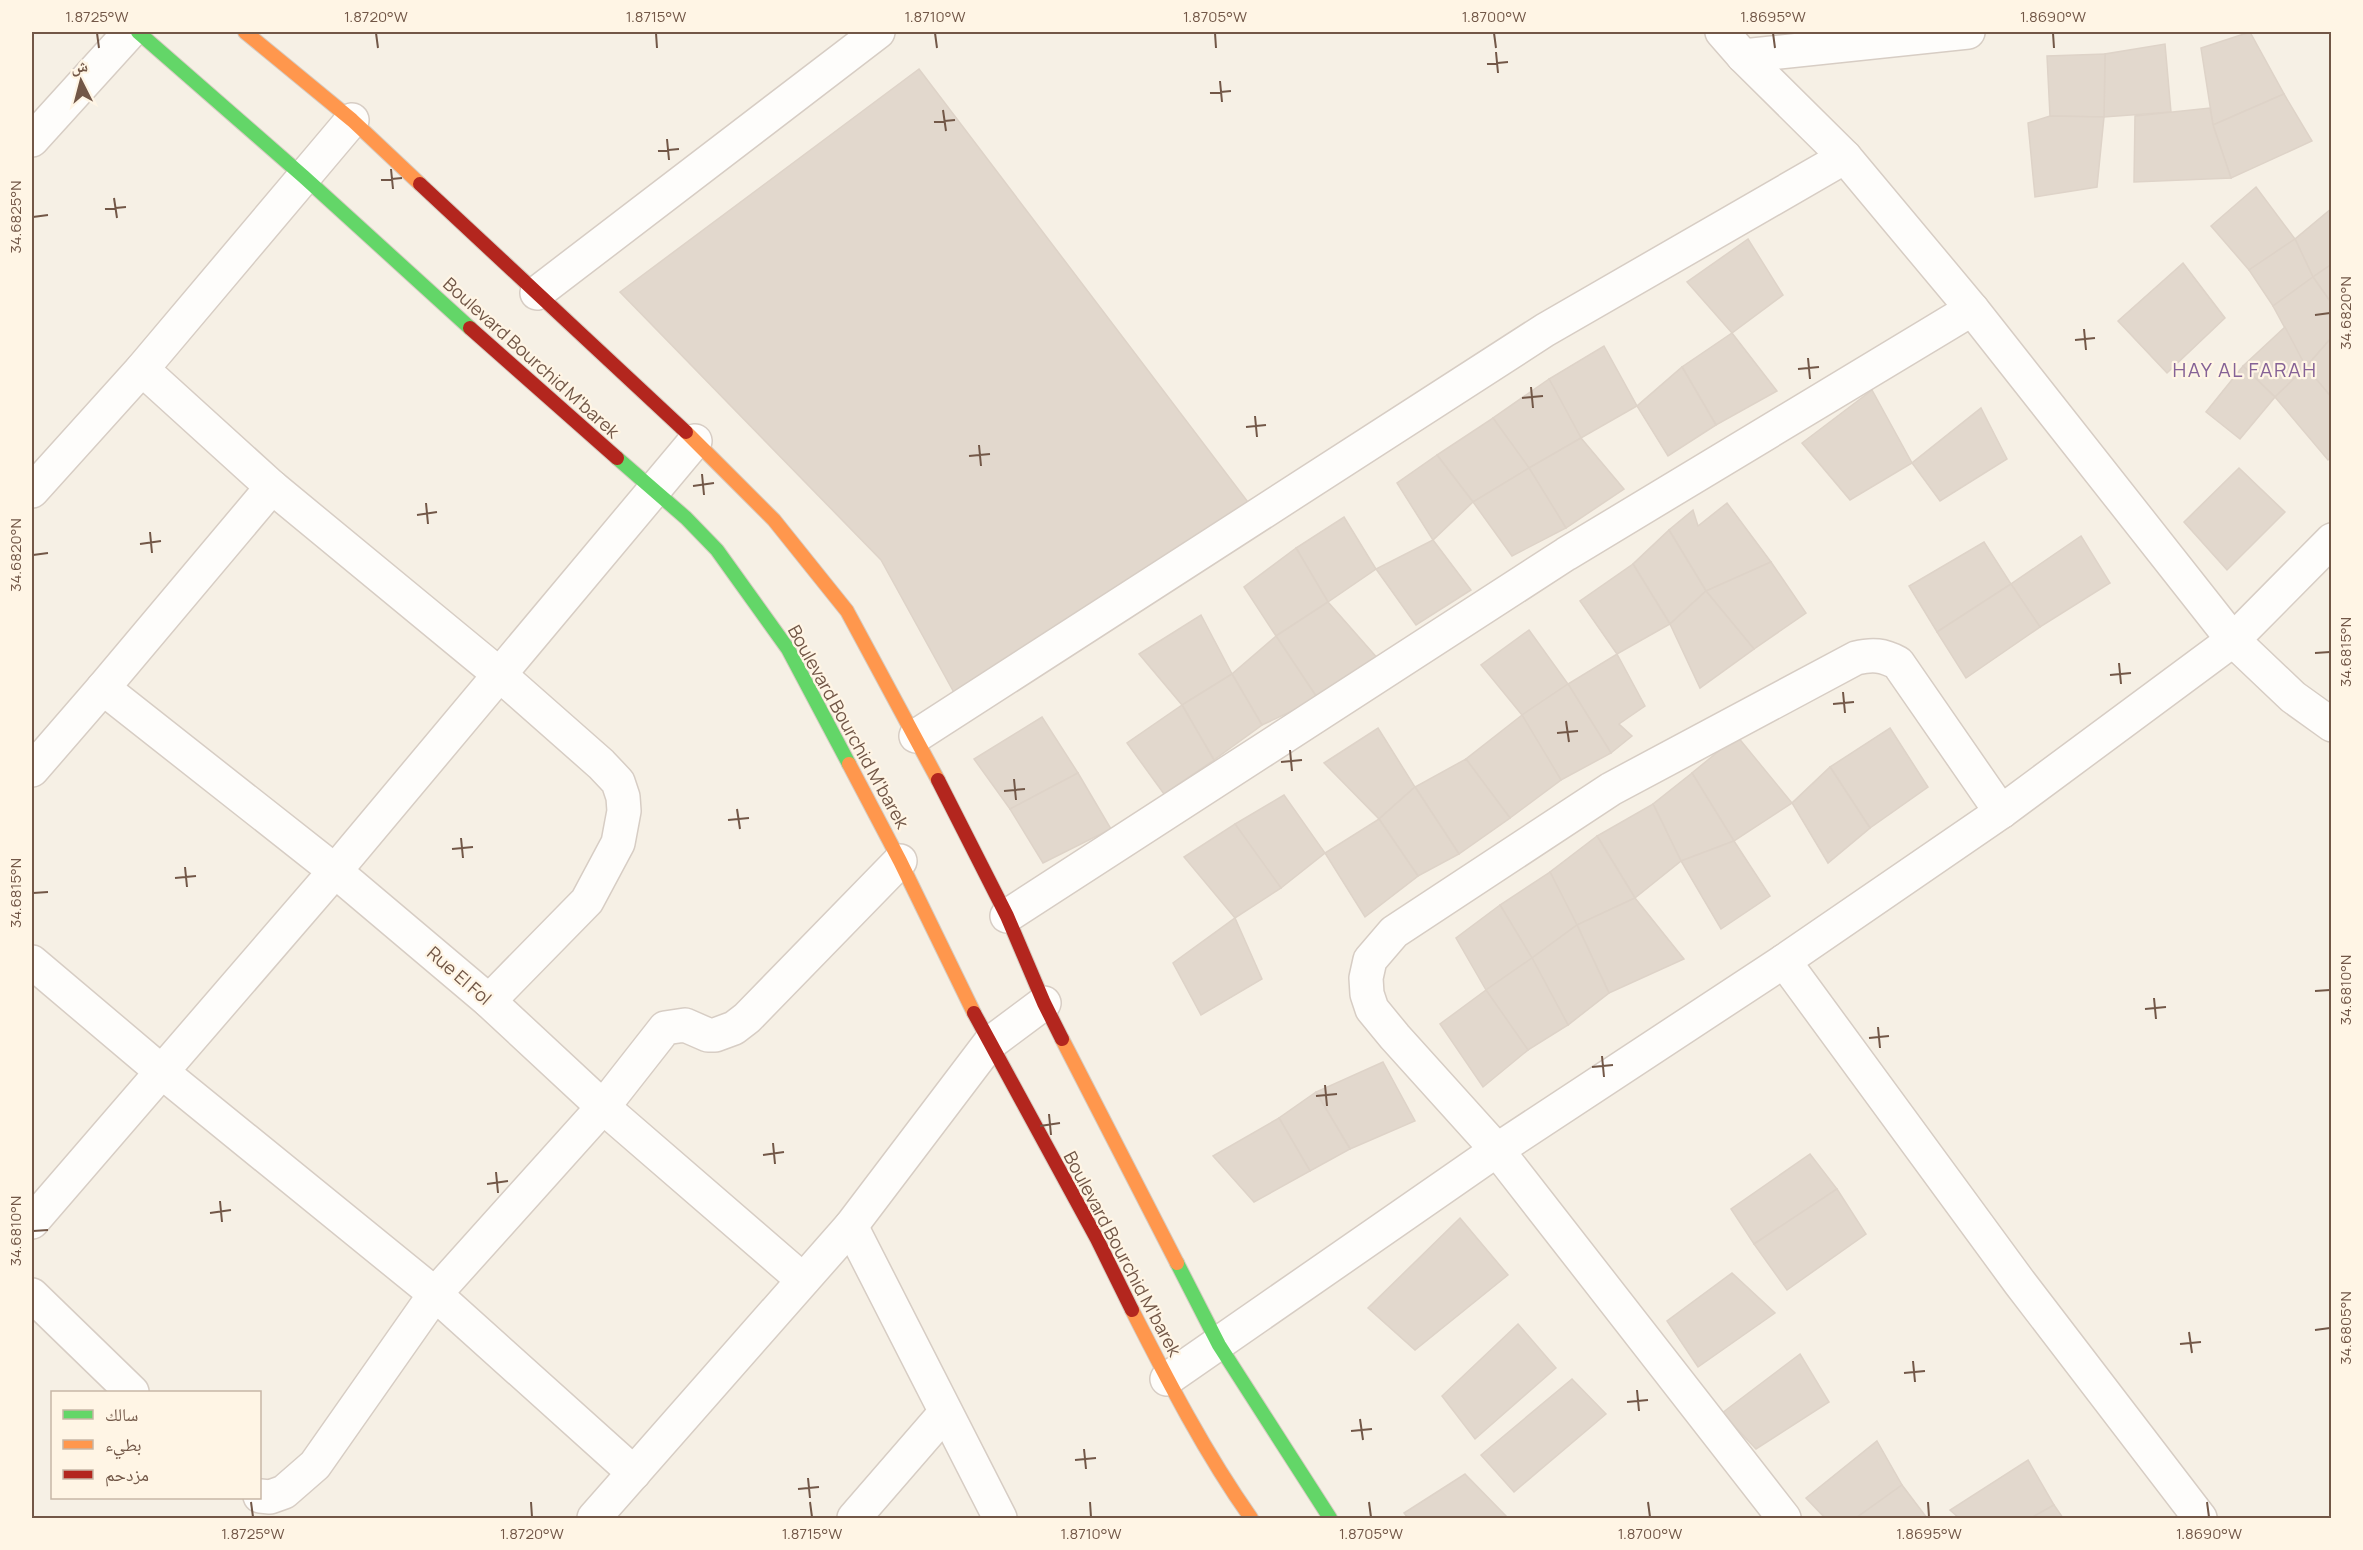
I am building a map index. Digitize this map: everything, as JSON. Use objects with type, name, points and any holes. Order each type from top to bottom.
[{"type":"main road","name":"Boulevard Bourchid M'barek","points":[[138,32],[686,518],[717,550],[788,649],[900,861],[989,1044],[1097,1239],[1167,1379],[1230,1488],[1251,1518]]},
{"type":"main road","points":[[245,32],[352,120],[695,441],[774,520],[847,611],[916,736],[1007,916],[1044,1003],[1219,1345],[1330,1518]]},
{"type":"street","points":[[32,140],[130,32]]},
{"type":"street","points":[[537,293],[878,32]]},
{"type":"street","points":[[1722,32],[1845,158],[1972,309],[2233,640],[2293,697],[2331,725]]},
{"type":"street","points":[[1743,56],[1968,32]]},
{"type":"street","points":[[32,491],[142,369],[352,120]]},
{"type":"street","points":[[916,736],[1545,330],[1845,158]]},
{"type":"street","points":[[1007,916],[1566,554],[1972,309]]},
{"type":"street","points":[[142,369],[272,487],[500,675],[601,764],[618,782],[623,797],[624,811],[618,843],[587,900],[489,1001]]},
{"type":"street","points":[[32,1222],[335,871],[695,441]]},
{"type":"street","points":[[32,770],[272,487]]},
{"type":"street","points":[[1167,1379],[1497,1150],[1784,961],[2001,812],[2233,640],[2331,540]]},
{"type":"street","points":[[1784,1518],[1497,1150],[1395,1038],[1372,1009],[1366,994],[1366,978],[1370,960],[1394,932],[1611,789],[1856,658],[1873,654],[1885,656],[1898,663],[2001,812]]},
{"type":"street","name":"Rue El Fol","points":[[103,688],[335,871],[489,1001],[603,1107],[802,1280]]},
{"type":"street","points":[[261,1496],[270,1497],[284,1492],[315,1466],[435,1294],[603,1107],[665,1028],[685,1025],[708,1035],[734,1029],[900,861]]},
{"type":"street","points":[[1784,961],[2013,1273],[2200,1518]]},
{"type":"street","points":[[32,962],[162,1072],[435,1294],[634,1473]]},
{"type":"street","points":[[594,1518],[850,1226],[989,1044],[1044,1003]]},
{"type":"street","points":[[850,1226],[1000,1518]]},
{"type":"street","points":[[32,1295],[131,1391]]},
{"type":"street","points":[[854,1518],[945,1413]]},
{"type":"building","points":[[2250,32],[2284,94],[2213,125],[2201,48]]},
{"type":"building","points":[[2165,44],[2171,112],[2104,117],[2105,54]]},
{"type":"building","points":[[2105,54],[2104,117],[2050,116],[2047,56]]},
{"type":"building","points":[[919,69],[1251,506],[957,698],[881,560],[620,292]]},
{"type":"building","points":[[2284,94],[2312,141],[2231,178],[2213,125]]},
{"type":"building","points":[[2210,108],[2213,125],[2231,178],[2134,182],[2135,116]]},
{"type":"building","points":[[2050,116],[2104,117],[2097,187],[2035,197],[2028,123]]},
{"type":"building","points":[[2256,187],[2295,239],[2249,270],[2211,226]]},
{"type":"building","points":[[2332,208],[2332,264],[2313,277],[2295,239]]},
{"type":"building","points":[[1748,239],[1783,295],[1732,333],[1687,282]]},
{"type":"building","points":[[2295,239],[2313,277],[2273,306],[2249,270]]},
{"type":"building","points":[[2183,263],[2225,318],[2167,373],[2118,321]]},
{"type":"building","points":[[2332,264],[2332,304],[2313,277]]},
{"type":"building","points":[[2313,277],[2332,304],[2332,337],[2306,367],[2273,306]]},
{"type":"building","points":[[2285,327],[2306,367],[2275,397],[2243,366]]},
{"type":"building","points":[[1732,333],[1777,391],[1716,425],[1682,367]]},
{"type":"building","points":[[2332,337],[2332,398],[2306,367]]},
{"type":"building","points":[[1604,346],[1637,406],[1581,438],[1549,379]]},
{"type":"building","points":[[2243,366],[2275,397],[2240,439],[2206,412]]},
{"type":"building","points":[[1682,367],[1716,425],[1668,456],[1637,406]]},
{"type":"building","points":[[2306,367],[2332,398],[2332,456],[2328,460],[2275,397]]},
{"type":"building","points":[[1549,379],[1581,438],[1529,468],[1493,418]]},
{"type":"building","points":[[1872,390],[1912,463],[1850,500],[1802,443]]},
{"type":"building","points":[[1981,408],[2007,459],[1940,501],[1912,463]]},
{"type":"building","points":[[1493,418],[1529,468],[1473,502],[1437,455]]},
{"type":"building","points":[[1581,438],[1624,489],[1566,528],[1529,468]]},
{"type":"building","points":[[1437,455],[1473,502],[1433,540],[1397,483]]},
{"type":"building","points":[[1529,468],[1566,528],[1512,556],[1473,502]]},
{"type":"building","points":[[2239,468],[2285,512],[2227,570],[2184,522]]},
{"type":"building","points":[[1727,503],[1771,562],[1706,591],[1669,530],[1693,510],[1698,526]]},
{"type":"building","points":[[1344,517],[1376,569],[1328,602],[1296,548]]},
{"type":"building","points":[[1669,530],[1706,591],[1670,624],[1633,564]]},
{"type":"building","points":[[2081,536],[2110,583],[2040,627],[2011,584]]},
{"type":"building","points":[[1433,540],[1471,590],[1416,625],[1376,569]]},
{"type":"building","points":[[1984,542],[2011,584],[1937,632],[1909,586]]},
{"type":"building","points":[[1296,548],[1328,602],[1276,636],[1244,587]]},
{"type":"building","points":[[1771,562],[1806,613],[1754,649],[1706,591]]},
{"type":"building","points":[[1633,564],[1670,624],[1617,654],[1580,601]]},
{"type":"building","points":[[2011,584],[2040,627],[1966,678],[1937,632]]},
{"type":"building","points":[[1706,591],[1754,649],[1700,688],[1670,624]]},
{"type":"building","points":[[1328,602],[1380,661],[1318,699],[1276,636]]},
{"type":"building","points":[[1201,615],[1232,674],[1182,705],[1139,654]]},
{"type":"building","points":[[1529,630],[1568,684],[1522,715],[1481,665]]},
{"type":"building","points":[[1276,636],[1318,699],[1262,725],[1232,674]]},
{"type":"building","points":[[1617,654],[1645,706],[1619,724],[1632,736],[1611,753],[1568,684]]},
{"type":"building","points":[[1232,674],[1262,725],[1214,760],[1182,705]]},
{"type":"building","points":[[1568,684],[1611,753],[1561,780],[1522,715]]},
{"type":"building","points":[[1182,705],[1214,760],[1164,794],[1127,743]]},
{"type":"building","points":[[1522,715],[1561,780],[1510,818],[1466,759]]},
{"type":"building","points":[[1042,717],[1078,773],[1010,809],[974,759]]},
{"type":"building","points":[[1378,728],[1415,787],[1379,819],[1324,763]]},
{"type":"building","points":[[1890,728],[1928,787],[1870,828],[1830,767]]},
{"type":"building","points":[[1737,736],[1792,803],[1734,841],[1692,773]]},
{"type":"building","points":[[1466,759],[1510,818],[1459,854],[1415,787]]},
{"type":"building","points":[[1830,767],[1870,828],[1828,863],[1792,803]]},
{"type":"building","points":[[1078,773],[1111,829],[1043,863],[1010,809]]},
{"type":"building","points":[[1692,773],[1734,841],[1681,861],[1653,804]]},
{"type":"building","points":[[1415,787],[1459,854],[1418,876],[1379,819]]},
{"type":"building","points":[[1284,795],[1325,853],[1281,888],[1235,824]]},
{"type":"building","points":[[1653,804],[1681,861],[1635,898],[1597,836]]},
{"type":"building","points":[[1379,819],[1418,876],[1365,917],[1325,853]]},
{"type":"building","points":[[1235,824],[1281,888],[1235,918],[1184,857]]},
{"type":"building","points":[[1597,836],[1635,898],[1577,925],[1550,872]]},
{"type":"building","points":[[1734,841],[1770,896],[1721,929],[1681,861]]},
{"type":"building","points":[[1550,872],[1577,925],[1532,958],[1500,905]]},
{"type":"building","points":[[1635,898],[1684,959],[1609,993],[1577,925]]},
{"type":"building","points":[[1500,905],[1532,958],[1486,990],[1456,938]]},
{"type":"building","points":[[1235,918],[1262,979],[1201,1015],[1173,963]]},
{"type":"building","points":[[1577,925],[1609,993],[1568,1025],[1532,958]]},
{"type":"building","points":[[1532,958],[1568,1025],[1528,1050],[1486,990]]},
{"type":"building","points":[[1486,990],[1528,1050],[1483,1087],[1440,1024]]},
{"type":"building","points":[[1383,1062],[1415,1121],[1350,1149],[1316,1092]]},
{"type":"building","points":[[1316,1092],[1350,1149],[1310,1171],[1279,1118]]},
{"type":"building","points":[[1279,1118],[1310,1171],[1254,1202],[1213,1156]]},
{"type":"building","points":[[1810,1154],[1837,1189],[1754,1244],[1731,1209]]},
{"type":"building","points":[[1837,1189],[1866,1234],[1787,1290],[1754,1244]]},
{"type":"building","points":[[1460,1218],[1508,1275],[1415,1350],[1368,1308]]},
{"type":"building","points":[[1732,1273],[1775,1313],[1698,1367],[1667,1321]]},
{"type":"building","points":[[1518,1324],[1556,1368],[1475,1439],[1442,1396]]},
{"type":"building","points":[[1800,1354],[1829,1402],[1756,1449],[1722,1413]]},
{"type":"building","points":[[1572,1379],[1606,1414],[1514,1492],[1481,1455]]},
{"type":"building","points":[[1877,1441],[1902,1485],[1856,1518],[1825,1518],[1806,1498]]},
{"type":"building","points":[[2028,1460],[2054,1505],[2031,1518],[1959,1518],[1950,1510]]},
{"type":"building","points":[[1465,1474],[1508,1518],[1408,1518],[1404,1513]]},
{"type":"building","points":[[1902,1485],[1927,1518],[1856,1518]]},
{"type":"building","points":[[2054,1505],[2063,1518],[2031,1518]]},
{"type":"traffic: fast","points":[[138,32],[304,177],[470,328]]},
{"type":"traffic: fast","points":[[617,458],[686,518],[717,550],[788,649],[849,764]]},
{"type":"traffic: fast","points":[[1177,1263],[1219,1345],[1330,1518]]},
{"type":"traffic: slow","points":[[245,32],[352,120],[420,184]]},
{"type":"traffic: slow","points":[[686,432],[774,520],[847,611],[938,780]]},
{"type":"traffic: slow","points":[[849,764],[900,861],[974,1013]]},
{"type":"traffic: slow","points":[[1062,1039],[1177,1263]]},
{"type":"traffic: slow","points":[[1132,1310],[1173,1390],[1251,1518]]},
{"type":"traffic: jam","points":[[420,184],[686,432]]},
{"type":"traffic: jam","points":[[470,328],[617,458]]},
{"type":"traffic: jam","points":[[938,780],[1007,916],[1062,1039]]},
{"type":"traffic: jam","points":[[974,1013],[1097,1239],[1132,1310]]},
{"type":"district","name":"HAY AL FARAH","points":[[2245,370]]}]
